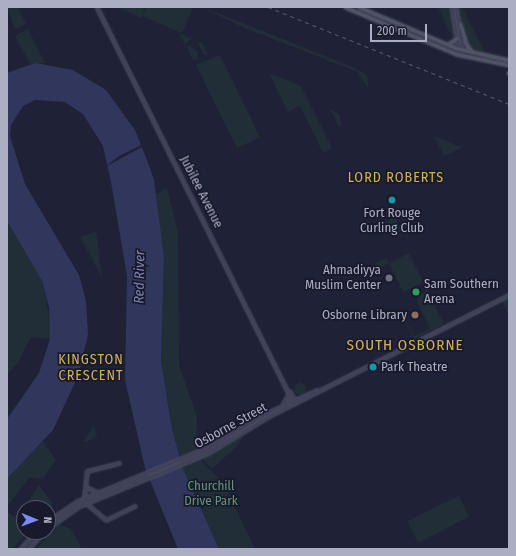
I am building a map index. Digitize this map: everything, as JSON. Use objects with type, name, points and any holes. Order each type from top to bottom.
[{"type":"main road","points":[[345,7],[457,54],[509,65]]},
{"type":"main road","points":[[359,7],[459,49],[475,54],[509,60]]},
{"type":"main road","points":[[452,7],[459,49]]},
{"type":"main road","points":[[456,7],[466,44],[475,54]]},
{"type":"main road","name":"Jubilee Avenue","points":[[98,8],[294,402]]},
{"type":"main road","points":[[457,54],[459,49],[460,24]]},
{"type":"main road","points":[[446,44],[458,38]]},
{"type":"main road","points":[[484,60],[492,57]]},
{"type":"main road","name":"Osborne Street","points":[[56,523],[86,503],[208,453],[294,402],[509,294]]},
{"type":"main road","name":"Jubilee Avenue","points":[[286,384],[294,402]]},
{"type":"main road","points":[[282,405],[289,393]]},
{"type":"main road","name":"Osborne Street","points":[[56,516],[84,499],[206,448],[282,405],[294,402]]},
{"type":"main road","points":[[84,499],[86,486],[84,476],[88,470],[119,463]]},
{"type":"main road","points":[[86,486],[100,492]]},
{"type":"main road","points":[[94,510],[95,500]]},
{"type":"main road","points":[[86,503],[94,510],[100,519],[108,520],[135,506]]},
{"type":"main road","points":[[20,549],[28,540]]},
{"type":"main road","points":[[28,549],[36,540]]},
{"type":"green space","points":[[7,7],[18,7],[26,24],[15,30]]},
{"type":"green space","points":[[118,7],[145,7],[141,18]]},
{"type":"green space","points":[[146,7],[193,7],[182,33],[142,16]]},
{"type":"green space","points":[[202,7],[352,67],[367,75],[369,90],[358,72],[240,26]]},
{"type":"green space","points":[[349,7],[355,7],[387,21],[383,21]]},
{"type":"green space","points":[[438,7],[451,7],[454,41],[447,26]]},
{"type":"green space","points":[[458,7],[462,7],[485,53],[468,47]]},
{"type":"green space","points":[[28,29],[45,63],[30,64],[15,36]]},
{"type":"green space","points":[[178,33],[202,43],[208,55],[204,55],[197,41],[191,39],[185,44]]},
{"type":"green space","points":[[190,45],[198,53],[197,58],[200,59],[193,60],[187,47]]},
{"type":"green space","points":[[220,55],[260,137],[237,148],[196,65]]},
{"type":"green space","points":[[269,73],[301,86],[332,148],[323,153],[300,106],[288,112]]},
{"type":"green space","points":[[330,109],[339,114],[342,126],[339,127]]},
{"type":"green space","points":[[434,136],[461,147],[461,148],[444,156]]},
{"type":"green space","name":"Churchill Drive Park","points":[[167,188],[178,233],[179,365],[197,417],[196,447],[203,463],[223,482],[255,549],[219,549],[183,469],[172,429],[161,361],[164,257],[154,195]]},
{"type":"green space","points":[[404,213],[396,218],[403,231],[392,233],[385,222]]},
{"type":"green space","points":[[7,221],[42,281],[51,324],[50,339],[31,337],[18,363],[7,374]]},
{"type":"green space","points":[[96,232],[102,276],[80,237]]},
{"type":"green space","points":[[409,253],[444,324],[414,339],[399,310],[414,336],[430,329],[417,301],[418,296],[426,292],[422,283],[403,292],[389,263]]},
{"type":"green space","points":[[386,258],[389,263],[379,268],[376,263]]},
{"type":"green space","points":[[509,298],[509,316],[502,301]]},
{"type":"green space","points":[[298,383],[302,383],[306,389],[302,395],[298,395],[294,391],[294,387]]},
{"type":"green space","points":[[94,426],[97,437],[86,442],[84,441]]},
{"type":"green space","points":[[244,435],[237,446],[212,469],[201,458]]},
{"type":"green space","points":[[43,441],[56,460],[42,479],[30,477],[7,506],[8,478]]},
{"type":"green space","points":[[39,485],[50,500],[29,500]]},
{"type":"green space","points":[[459,496],[469,517],[418,543],[407,521]]},
{"type":"green space","points":[[7,511],[14,517],[16,515],[16,540],[20,540],[12,549],[7,549]]},
{"type":"green space","points":[[59,524],[71,529],[82,549],[36,549],[44,540],[56,540],[56,527]]},
{"type":"water","name":"Red River","points":[[35,63],[73,70],[106,90],[135,130],[147,160],[154,180],[164,257],[161,361],[172,429],[183,469],[219,549],[178,549],[145,468],[125,380],[127,276],[111,182],[103,146],[83,114],[65,102],[35,100],[23,106],[11,125],[10,136],[25,184],[79,275],[86,301],[88,335],[78,376],[53,430],[7,479],[7,419],[39,373],[50,339],[49,307],[42,281],[7,221],[7,73]]},
{"type":"pier","points":[[141,145],[142,147],[105,167],[119,156]]},
{"type":"railway","points":[[268,7],[509,104]]},
{"type":"place","name":"Fort Rouge Curling Club","points":[[392,200]]},
{"type":"place","name":"Ahmadiyya Muslim Center","points":[[389,278]]},
{"type":"place","name":"Sam Southern Arena","points":[[416,292]]},
{"type":"place","name":"Osborne Library","points":[[415,315]]},
{"type":"place","name":"Park Theatre","points":[[373,367]]},
{"type":"district","name":"LORD ROBERTS","points":[[396,178]]},
{"type":"district","name":"SOUTH OSBORNE","points":[[405,346]]},
{"type":"district","name":"KINGSTON CRESCENT","points":[[91,368]]}]
